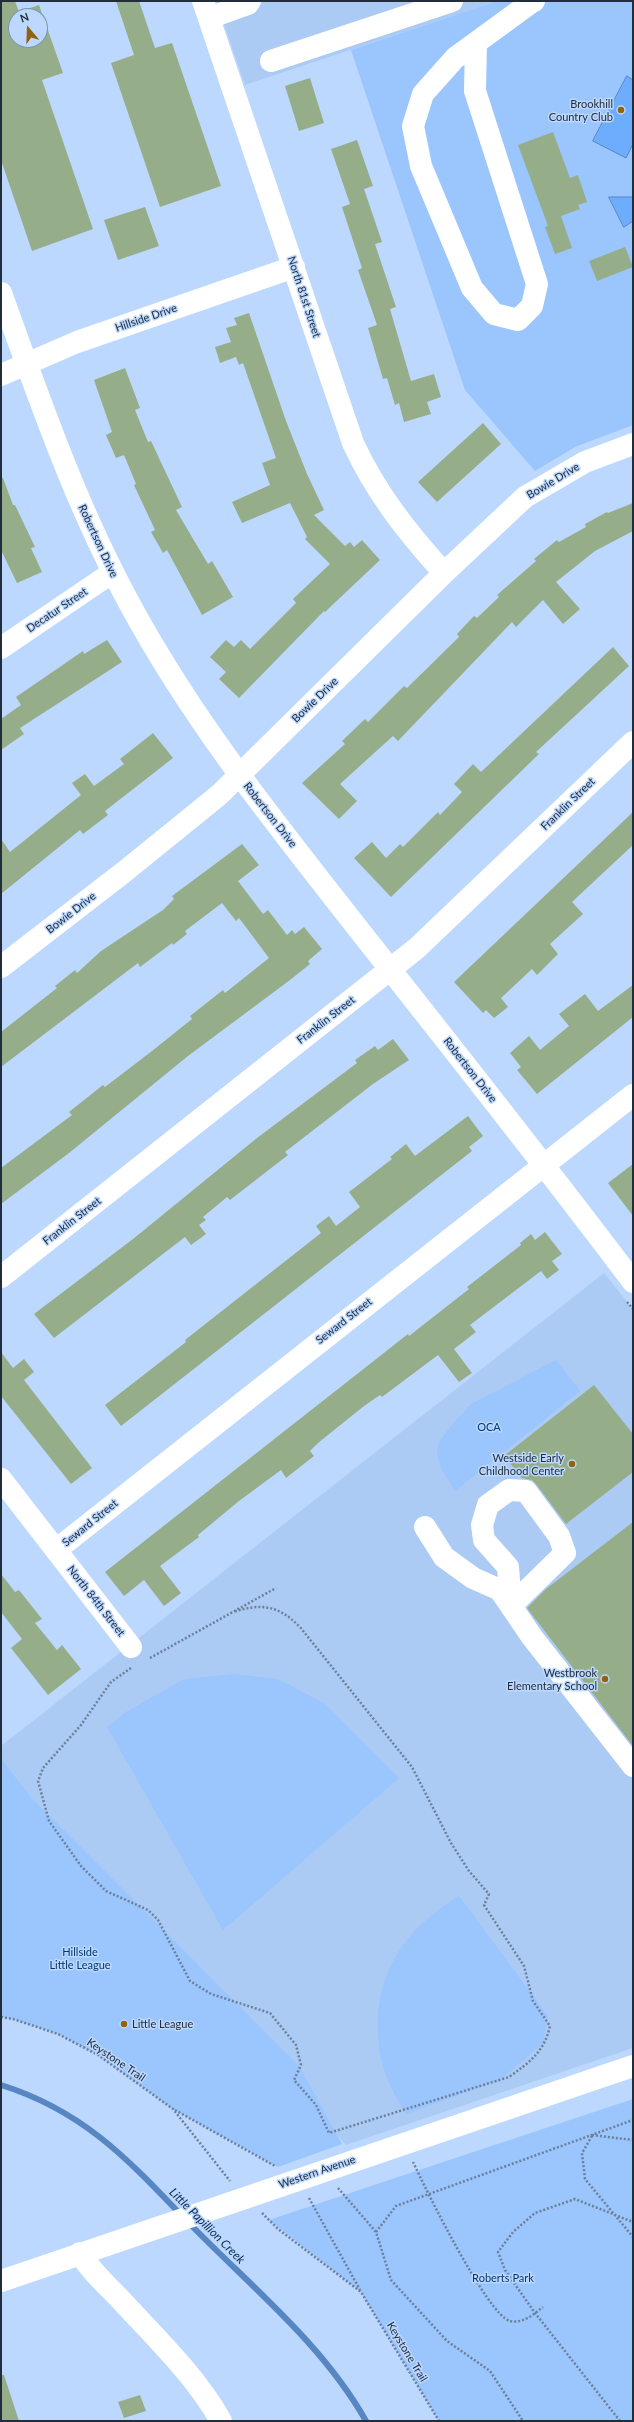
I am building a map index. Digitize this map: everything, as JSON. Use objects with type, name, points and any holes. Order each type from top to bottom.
[{"type":"street","points":[[206,10],[248,4],[250,1]]},
{"type":"street","points":[[271,61],[452,1]]},
{"type":"street","points":[[476,43],[475,91],[537,284],[532,306],[518,320],[494,314],[472,288],[421,166],[413,126],[424,94],[455,58],[534,1]]},
{"type":"street","name":"North 81st Street","points":[[206,10],[294,267],[346,426],[362,461],[395,516],[444,573]]},
{"type":"street","name":"Hillside Drive","points":[[1,375],[77,342],[294,267]]},
{"type":"street","name":"Robertson Drive","points":[[1,293],[68,477],[113,572],[165,666],[239,776],[544,1164],[633,1282]]},
{"type":"street","name":"Bowie Drive","points":[[1,967],[124,872],[219,795],[444,573],[526,497],[585,462],[633,444]]},
{"type":"street","name":"Decatur Street","points":[[1,648],[113,572]]},
{"type":"street","name":"Franklin Street","points":[[1,1277],[417,948],[633,742]]},
{"type":"street","name":"Seward Street","points":[[56,1550],[633,1095]]},
{"type":"street","name":"North 84th Street","points":[[1,1479],[138,1658]]},
{"type":"street","points":[[509,1490],[526,1491],[559,1536],[565,1553],[511,1606],[508,1567],[484,1540],[482,1525],[488,1505],[509,1490]]},
{"type":"street","points":[[425,1526],[444,1557],[473,1578],[500,1590],[532,1637],[633,1766]]},
{"type":"street","name":"Western Avenue","points":[[1,2281],[113,2242],[275,2177],[633,2066]]},
{"type":"street","points":[[80,2253],[89,2269],[111,2290],[190,2377],[221,2421]]},
{"type":"path","points":[[233,1612],[251,1606],[266,1606],[290,1616],[300,1627],[412,1767],[451,1843],[469,1870],[489,1894],[484,1905],[524,1966],[533,2001],[550,2026],[546,2043],[542,2048],[530,2062],[509,2077],[329,2133],[316,2105],[294,2080],[301,2065],[296,2045],[270,2013],[211,1994],[190,1981],[158,1920],[148,1910],[106,1891],[81,1866],[49,1821],[38,1781],[43,1768],[81,1725],[102,1694],[138,1658],[233,1612],[276,1588]]},
{"type":"path","name":"Keystone Trail","points":[[1,2017],[13,2019],[58,2034],[98,2055],[173,2109],[275,2177]]},
{"type":"path","points":[[376,2232],[396,2206],[633,2120]]},
{"type":"path","points":[[592,2135],[633,2140]]},
{"type":"path","points":[[592,2135],[582,2153],[585,2179],[633,2237]]},
{"type":"path","points":[[412,2160],[466,2263],[500,2314],[509,2321],[520,2321],[543,2307]]},
{"type":"path","points":[[337,2186],[376,2232],[390,2280],[447,2341],[490,2371],[523,2421]]},
{"type":"path","name":"Keystone Trail","points":[[308,2196],[361,2292],[439,2421]]},
{"type":"path","points":[[620,2421],[535,2313],[505,2270],[498,2252],[514,2232],[535,2213],[575,2199],[633,2222]]},
{"type":"shaded area","points":[[216,1],[497,1],[245,85]]},
{"type":"shaded area","name":"Brookhill Country Club","points":[[627,76],[633,80],[633,144],[626,158],[593,141]]},
{"type":"shaded area","points":[[609,197],[633,197],[633,221],[624,227]]},
{"type":"shaded area","points":[[604,1273],[633,1309],[633,2048],[346,2145],[32,1798],[1,1758],[1,1746]]},
{"type":"green space","name":"Brookhill Country Club","points":[[497,1],[633,1],[633,425],[575,447],[535,471],[465,390],[351,50]]},
{"type":"green space","name":"OCA","points":[[556,1360],[580,1391],[455,1491],[441,1468],[437,1454],[439,1442],[451,1426],[471,1404]]},
{"type":"green space","points":[[234,1674],[278,1679],[324,1703],[399,1778],[223,1930],[107,1727],[126,1712],[184,1679]]},
{"type":"green space","name":"Hillside Little League","points":[[1,1758],[32,1798],[299,2066],[342,2144],[278,2167],[173,2109],[98,2055],[58,2034],[13,2019],[1,2017]]},
{"type":"green space","points":[[459,1896],[548,2016],[543,2043],[501,2080],[406,2114],[389,2083],[382,2062],[378,2035],[379,2010],[383,1987],[391,1965],[403,1945],[419,1927],[437,1911]]},
{"type":"green space","name":"Roberts Park","points":[[633,2099],[633,2421],[439,2421],[361,2292],[269,2220]]},
{"type":"building","points":[[1,1],[15,1],[18,8],[8,8],[8,48],[48,48],[48,30],[63,73],[42,80],[93,229],[32,251],[1,160]]},
{"type":"building","points":[[116,1],[139,1],[155,48],[172,43],[221,186],[160,207],[111,63],[134,55]]},
{"type":"building","points":[[39,5],[40,8],[30,8]]},
{"type":"building","points":[[310,78],[324,123],[299,131],[285,86]]},
{"type":"building","points":[[553,132],[570,178],[578,175],[587,202],[578,205],[580,209],[561,216],[572,248],[555,254],[545,227],[548,226],[518,145]]},
{"type":"building","points":[[357,140],[373,186],[364,189],[382,242],[375,244],[396,307],[390,309],[411,381],[434,374],[441,397],[427,402],[431,414],[404,422],[399,403],[395,405],[387,378],[383,379],[368,328],[377,325],[358,270],[362,268],[342,207],[350,204],[331,149]]},
{"type":"building","points":[[145,207],[159,246],[118,260],[104,220]]},
{"type":"building","points":[[625,247],[633,267],[597,281],[589,261]]},
{"type":"building","points":[[249,313],[286,421],[307,474],[324,510],[314,515],[345,546],[350,542],[354,547],[362,540],[380,560],[325,612],[324,611],[239,698],[219,679],[226,672],[210,657],[226,640],[234,647],[241,640],[250,649],[296,603],[293,599],[330,564],[305,539],[307,537],[290,503],[242,523],[232,502],[270,485],[262,463],[276,458],[243,363],[239,365],[236,357],[220,363],[215,347],[231,342],[226,328],[237,325],[234,318]]},
{"type":"building","points":[[125,368],[140,408],[135,410],[148,442],[151,441],[182,507],[176,510],[208,564],[212,561],[233,597],[202,615],[167,550],[163,553],[151,532],[155,530],[134,485],[136,484],[124,455],[116,458],[106,435],[112,432],[94,380]]},
{"type":"building","points":[[483,423],[501,444],[437,502],[418,482]]},
{"type":"building","points":[[1,478],[3,478],[13,505],[15,505],[35,547],[31,548],[42,572],[17,583],[1,550]]},
{"type":"building","points":[[633,503],[633,531],[595,551],[556,582],[580,609],[563,624],[543,600],[516,627],[512,622],[398,741],[393,736],[340,784],[357,801],[339,819],[302,783],[345,744],[342,741],[365,719],[368,722],[404,686],[407,688],[459,637],[457,634],[474,616],[477,618],[499,597],[497,595],[536,561],[534,559],[557,540],[559,542],[586,527],[585,524],[607,512],[608,513]]},
{"type":"building","points":[[107,640],[122,662],[20,728],[24,734],[1,750],[1,719],[21,705],[16,697],[83,651],[84,654]]},
{"type":"building","points":[[613,647],[629,666],[536,752],[539,754],[391,897],[354,858],[372,842],[386,858],[400,844],[403,847],[438,812],[440,815],[462,792],[454,784],[473,764],[481,772]]},
{"type":"building","points":[[153,733],[173,758],[105,811],[108,815],[83,834],[80,830],[1,894],[1,839],[10,852],[81,795],[72,783],[85,774],[94,786],[124,764],[120,759]]},
{"type":"building","points":[[633,812],[633,845],[572,902],[583,914],[550,944],[558,954],[537,975],[532,969],[501,998],[508,1007],[494,1018],[486,1010],[483,1013],[454,982]]},
{"type":"building","points":[[242,844],[259,865],[238,881],[263,914],[268,910],[287,935],[292,930],[295,934],[304,927],[322,949],[308,961],[310,964],[290,980],[188,1056],[69,1153],[1,1204],[1,1168],[72,1115],[69,1112],[103,1085],[105,1087],[192,1019],[190,1016],[223,990],[225,993],[269,958],[239,918],[236,921],[222,903],[185,931],[187,934],[173,945],[172,943],[140,967],[138,963],[1,1067],[1,1032],[57,988],[55,986],[75,970],[77,973],[101,951],[163,910],[174,899],[172,896]]},
{"type":"building","points":[[633,985],[633,1017],[537,1094],[517,1070],[521,1067],[510,1053],[529,1036],[540,1050],[569,1026],[559,1014],[585,994],[598,1011]]},
{"type":"building","points":[[393,1039],[409,1060],[373,1084],[285,1152],[288,1155],[230,1200],[227,1197],[203,1217],[206,1220],[199,1225],[206,1234],[191,1245],[185,1237],[54,1338],[34,1314],[133,1239],[257,1138],[357,1063],[355,1060],[375,1046],[378,1050]]},
{"type":"building","points":[[468,1116],[483,1136],[469,1147],[472,1151],[121,1426],[105,1405],[321,1233],[316,1226],[329,1216],[336,1226],[360,1207],[349,1192],[392,1159],[390,1157],[406,1144],[415,1156]]},
{"type":"building","points":[[633,1164],[633,1216],[608,1183]]},
{"type":"building","points":[[545,1232],[562,1254],[552,1261],[559,1270],[547,1279],[541,1271],[470,1325],[476,1332],[454,1349],[472,1373],[459,1382],[438,1355],[382,1397],[380,1395],[364,1406],[318,1443],[310,1451],[314,1456],[286,1478],[281,1470],[239,1501],[198,1535],[199,1537],[160,1566],[181,1593],[164,1606],[144,1580],[124,1596],[105,1572],[408,1334],[409,1336],[469,1289],[467,1287],[521,1245],[520,1243],[531,1234],[535,1240]]},
{"type":"building","points":[[1,1352],[13,1368],[24,1359],[34,1372],[24,1380],[92,1468],[71,1484],[1,1396]]},
{"type":"building","name":"Westside Early Childhood Center","points":[[594,1385],[633,1434],[633,1472],[566,1524],[536,1484],[532,1480],[522,1478],[504,1456]]},
{"type":"building","name":"Westbrook Elementary School","points":[[633,1522],[633,1746],[527,1608],[546,1589]]},
{"type":"building","points":[[1,1574],[15,1592],[19,1590],[42,1619],[35,1623],[57,1650],[62,1645],[81,1669],[48,1695],[11,1648],[22,1639],[1,1612]]},
{"type":"building","points":[[1,2375],[4,2375],[19,2421],[1,2421]]},
{"type":"building","points":[[140,2395],[146,2411],[124,2418],[118,2402]]},
{"type":"waterway","name":"Little Papillion Creek","points":[[1,2085],[29,2095],[79,2122],[121,2155],[182,2216]]},
{"type":"waterway","name":"Little Papillion Creek","points":[[188,2222],[284,2316],[307,2341],[348,2393],[366,2421]]},
{"type":"place","name":"Brookhill Country Club","points":[[621,110]]},
{"type":"place","name":"Westside Early Childhood Center","points":[[572,1464]]},
{"type":"place","name":"Westbrook Elementary School","points":[[605,1679]]},
{"type":"place","name":"Little League","points":[[124,2024]]}]
